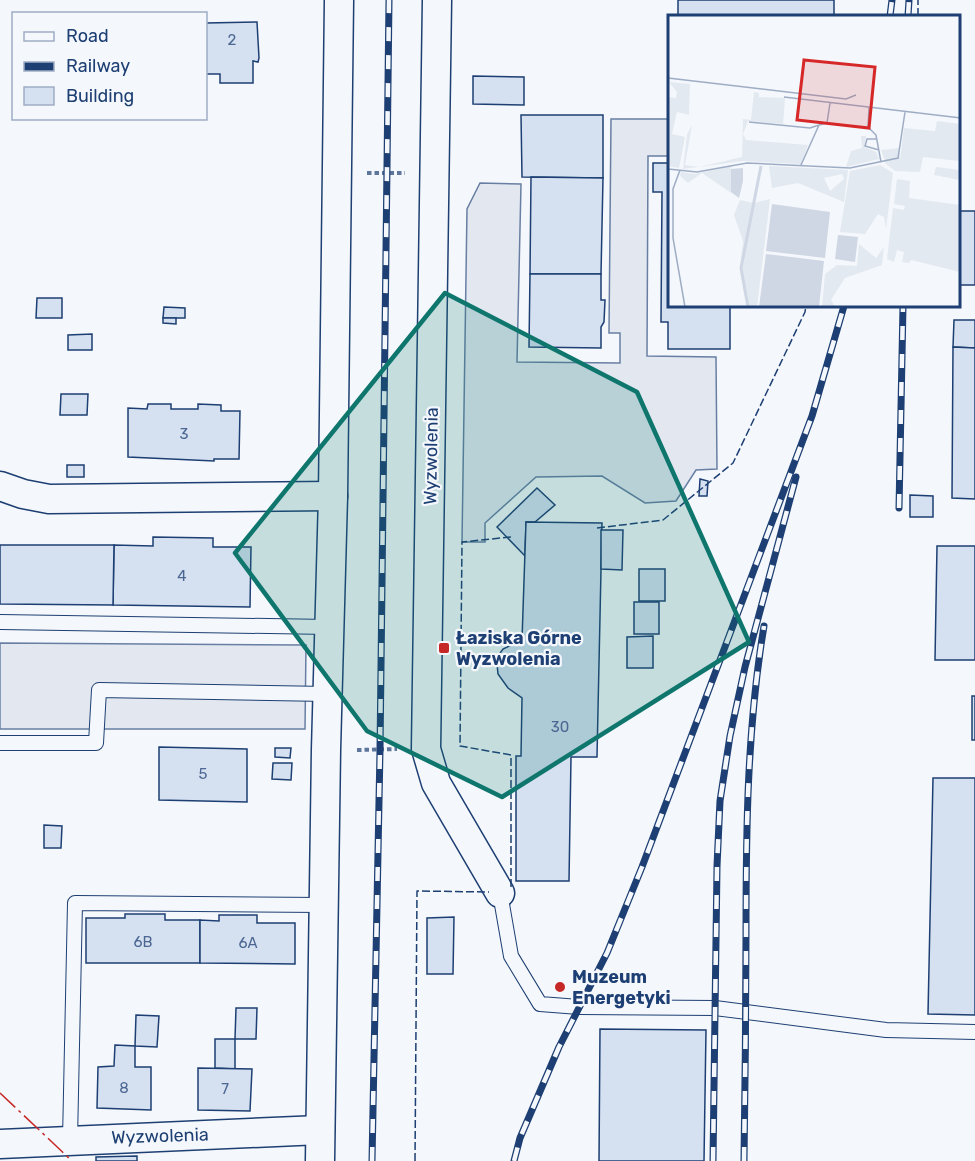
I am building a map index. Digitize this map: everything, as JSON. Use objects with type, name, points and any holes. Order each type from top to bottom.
[{"type":"street","points":[[320,1161],[327,694],[333,496],[339,0]]},
{"type":"street","name":"Wyzwolenia","points":[[437,0],[426,749],[436,783],[500,893]]},
{"type":"street","points":[[0,486],[23,494],[50,499],[333,496]]},
{"type":"street","name":"Wyzwolenia","points":[[0,1144],[320,1130]]},
{"type":"lane","points":[[0,622],[329,627]]},
{"type":"lane","points":[[0,743],[96,743],[99,690],[327,694]]},
{"type":"lane","points":[[500,893],[511,956],[540,1004],[579,1007],[715,1008],[886,1030],[975,1032]]},
{"type":"lane","points":[[69,1140],[75,903],[323,905]]},
{"type":"path","points":[[336,172],[435,174]]},
{"type":"path","points":[[326,750],[426,749]]},
{"type":"highlighted area","points":[[445,293],[637,392],[749,642],[502,797],[367,731],[235,553]]},
{"type":"shaded area","points":[[611,119],[668,119],[668,156],[648,156],[647,356],[716,357],[717,469],[696,470],[676,501],[645,503],[602,476],[536,477],[485,523],[485,542],[462,542],[467,209],[480,183],[521,184],[517,362],[620,363],[620,333],[609,333]]},
{"type":"shaded area","points":[[0,643],[306,645],[305,729],[0,729]]},
{"type":"building","points":[[678,0],[834,0],[834,15],[678,15]]},
{"type":"building","points":[[257,22],[259,58],[258,62],[253,61],[253,83],[220,83],[220,74],[207,74],[207,23]]},
{"type":"building","points":[[473,76],[524,77],[524,105],[473,104]]},
{"type":"building","points":[[521,115],[603,115],[603,178],[522,177]]},
{"type":"building","points":[[653,163],[668,163],[668,308],[730,308],[730,349],[668,349],[668,322],[661,322],[662,192],[653,192]]},
{"type":"building","points":[[531,177],[603,178],[601,274],[530,274]]},
{"type":"building","points":[[960,211],[975,211],[975,285],[960,285]]},
{"type":"building","points":[[530,274],[601,274],[601,300],[605,300],[601,348],[529,347]]},
{"type":"building","points":[[37,298],[62,298],[62,318],[36,318]]},
{"type":"building","points":[[164,307],[185,308],[185,318],[163,318]]},
{"type":"building","points":[[163,318],[176,318],[176,324],[163,323]]},
{"type":"building","points":[[954,320],[975,320],[975,348],[953,347]]},
{"type":"building","points":[[92,334],[92,350],[68,350],[68,335]]},
{"type":"building","points":[[953,347],[975,348],[975,499],[952,498]]},
{"type":"building","points":[[61,394],[88,394],[87,415],[60,415]]},
{"type":"building","points":[[148,404],[171,404],[171,409],[198,409],[198,404],[221,405],[221,411],[240,411],[239,459],[214,459],[214,461],[128,457],[128,408],[147,409]]},
{"type":"building","points":[[67,465],[84,465],[84,477],[67,477]]},
{"type":"building","points":[[700,479],[708,481],[707,496],[699,496]]},
{"type":"building","points":[[537,488],[555,505],[535,522],[526,522],[525,556],[497,527]]},
{"type":"building","points":[[910,495],[933,496],[933,517],[910,517]]},
{"type":"building","points":[[526,522],[602,523],[597,757],[571,757],[569,881],[516,881],[516,756],[521,756],[522,698],[508,688],[498,674],[497,664],[503,649],[522,640]]},
{"type":"building","points":[[601,530],[623,530],[622,570],[601,569]]},
{"type":"building","points":[[153,537],[213,538],[213,547],[251,547],[250,607],[113,605],[114,545],[153,546]]},
{"type":"building","points":[[0,545],[114,545],[113,605],[0,604]]},
{"type":"building","points":[[937,546],[975,546],[975,660],[935,660]]},
{"type":"building","points":[[639,569],[665,569],[665,601],[639,601]]},
{"type":"building","points":[[634,602],[659,602],[659,634],[634,634]]},
{"type":"building","points":[[653,636],[653,668],[627,668],[627,637]]},
{"type":"building","points":[[972,696],[975,696],[975,740],[972,740]]},
{"type":"building","points":[[159,747],[247,749],[247,802],[159,800]]},
{"type":"building","points":[[275,748],[291,748],[290,758],[275,757]]},
{"type":"building","points":[[273,763],[292,763],[291,780],[272,779]]},
{"type":"building","points":[[933,778],[975,778],[975,1015],[928,1014]]},
{"type":"building","points":[[44,825],[62,826],[61,848],[44,848]]},
{"type":"building","points":[[125,914],[165,914],[165,920],[200,920],[200,963],[86,963],[86,918],[125,918]]},
{"type":"building","points":[[219,915],[257,915],[257,923],[295,923],[295,964],[200,963],[200,920],[219,921]]},
{"type":"building","points":[[454,917],[453,974],[427,974],[427,918]]},
{"type":"building","points":[[236,1008],[257,1008],[256,1039],[235,1039]]},
{"type":"building","points":[[136,1015],[159,1016],[157,1047],[135,1046]]},
{"type":"building","points":[[600,1029],[706,1030],[704,1161],[599,1161]]},
{"type":"building","points":[[215,1039],[235,1039],[235,1069],[215,1068]]},
{"type":"building","points":[[115,1045],[135,1046],[135,1067],[151,1067],[151,1110],[97,1108],[98,1067],[114,1066]]},
{"type":"building","points":[[198,1068],[252,1069],[250,1111],[198,1110]]},
{"type":"building","points":[[137,1156],[137,1161],[96,1161],[96,1157]]},
{"type":"railway","points":[[372,1161],[380,750],[389,0]]},
{"type":"railway","points":[[890,15],[892,0]]},
{"type":"railway","points":[[908,15],[909,0]]},
{"type":"railway","points":[[514,1161],[520,1138],[559,1047],[607,953],[642,867],[812,416],[843,308]]},
{"type":"railway","points":[[899,508],[903,308]]},
{"type":"railway","points":[[713,1161],[720,801],[730,736],[745,667],[796,477]]},
{"type":"railway","points":[[744,1161],[746,857],[751,741],[764,626]]},
{"type":"fence","points":[[918,0],[918,15]]},
{"type":"fence","points":[[597,528],[663,520],[733,463],[806,308]]},
{"type":"fence","points":[[511,537],[462,542],[460,746],[511,755],[511,888]]},
{"type":"fence","points":[[415,1161],[417,891],[489,892]]},
{"type":"power","points":[[0,1093],[72,1161]]},
{"type":"place","name":"Łaziska Górne Wyzwolenia","points":[[444,648]]},
{"type":"place","name":"Muzeum Energetyki","points":[[560,987]]}]
